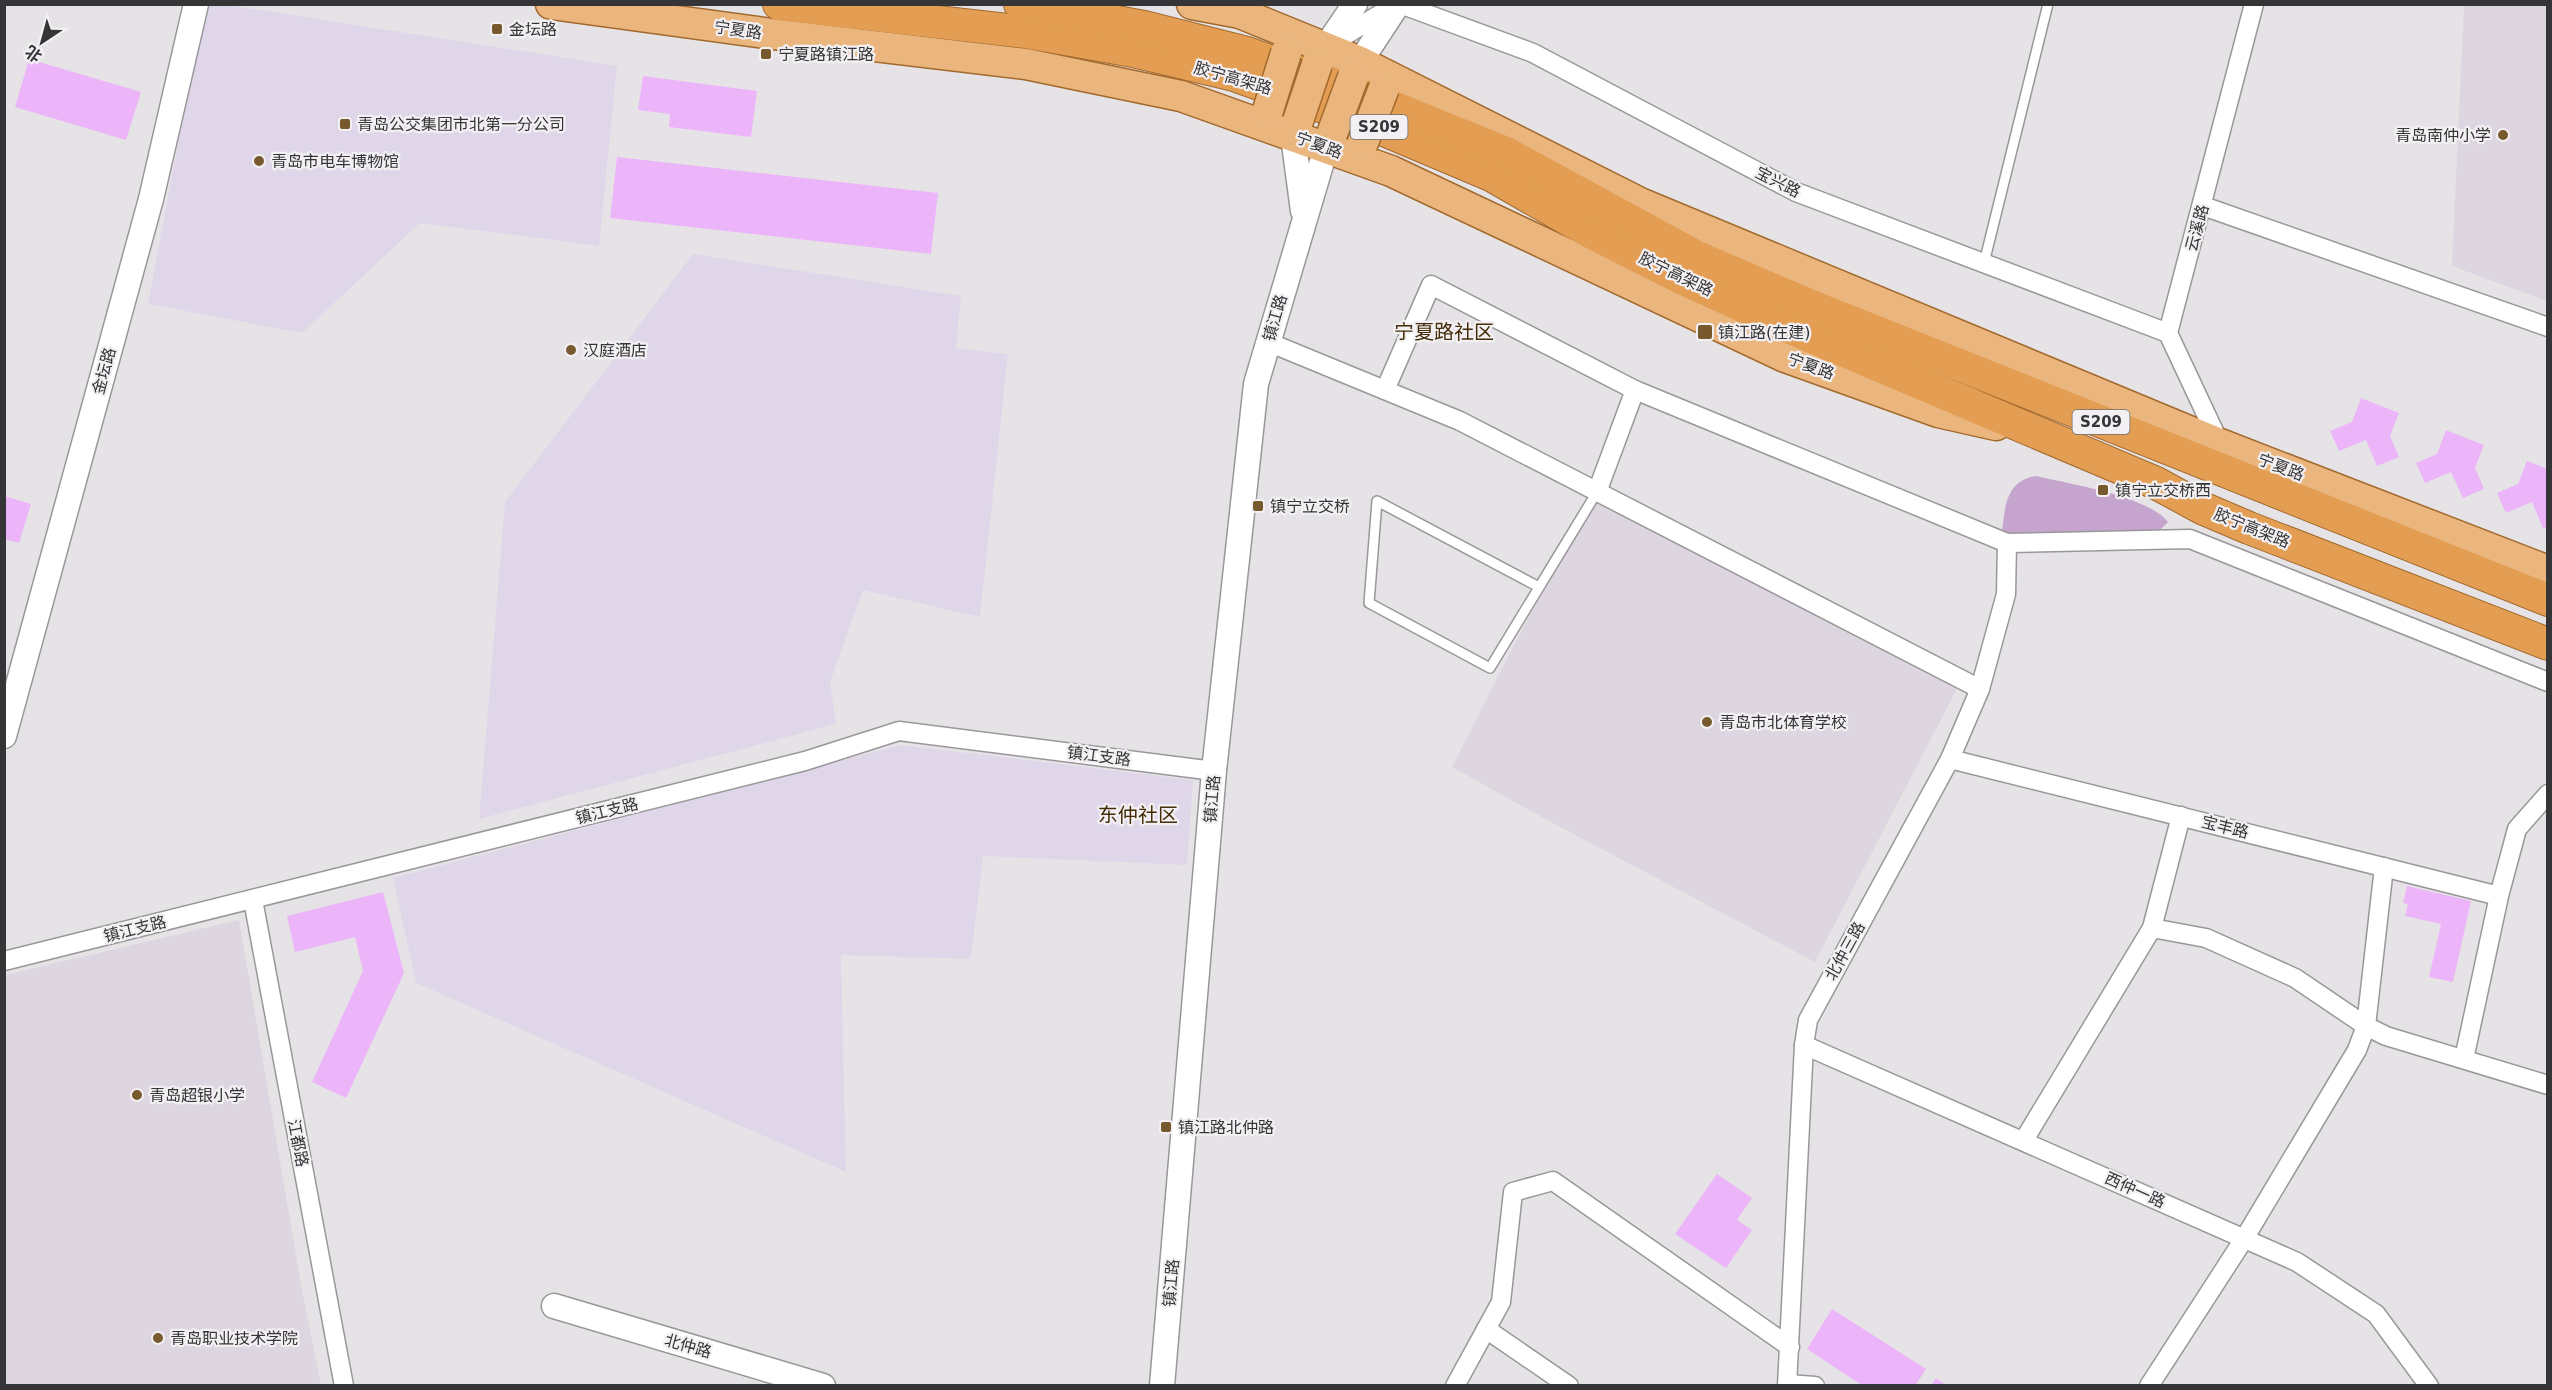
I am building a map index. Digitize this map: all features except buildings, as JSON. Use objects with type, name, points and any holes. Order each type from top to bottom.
[{"type":"highway","name":"胶宁高架路","points":[[779,4],[1026,32],[1133,51],[1234,75],[1370,123],[1491,175],[1592,233],[1681,278],[1795,330],[2156,483],[2202,508],[2547,644]]},
{"type":"highway","name":"胶宁高架路","points":[[1020,4],[1144,27],[1247,53],[1378,101],[1506,153],[1696,257],[1799,301],[2462,553],[2547,600]]},
{"type":"main road","name":"宁夏路","points":[[551,4],[772,34],[1026,64],[1181,96],[1257,115],[1366,154],[1412,181],[1785,357],[1938,411],[2044,435]]},
{"type":"main road","name":"宁夏路","points":[[1192,4],[1240,13],[1281,40],[1357,70],[1640,203],[2220,444],[2462,553],[2547,571]]},
{"type":"main road","points":[[1257,115],[1281,40]]},
{"type":"main road","name":"镇江路","points":[[1295,129],[1321,56]]},
{"type":"main road","name":"镇江路","points":[[1329,141],[1357,70]]},
{"type":"main road","points":[[1366,154],[1392,86]]},
{"type":"street","name":"金坛路","points":[[4,736],[151,199],[196,4]]},
{"type":"street","name":"镇江路","points":[[1321,56],[1355,4]]},
{"type":"street","name":"镇江路","points":[[1357,70],[1398,4]]},
{"type":"street","points":[[1321,56],[1398,4]]},
{"type":"street","name":"宝兴路","points":[[1398,4],[1533,53],[1796,192],[2168,333]]},
{"type":"street","name":"云溪路","points":[[2168,333],[2254,4]]},
{"type":"street","name":"镇江路","points":[[1295,129],[1304,219]]},
{"type":"street","name":"镇江路","points":[[1162,1386],[1214,771],[1256,384],[1329,141]]},
{"type":"street","points":[[2203,206],[2547,327]]},
{"type":"street","points":[[1385,390],[1431,285],[1635,390],[2007,543],[2190,539],[2547,682]]},
{"type":"street","points":[[2168,333],[2220,444]]},
{"type":"street","points":[[1268,342],[1460,421],[1980,690]]},
{"type":"street","points":[[1597,492],[1635,390]]},
{"type":"street","points":[[2190,539],[2202,508]]},
{"type":"street","name":"北仲三路","points":[[1788,1385],[1804,1045],[1808,1020],[1950,759],[1980,690],[2006,594],[2007,543]]},
{"type":"street","name":"镇江支路","points":[[4,961],[806,761],[899,731],[1214,771]]},
{"type":"street","name":"宝丰路","points":[[1950,759],[2499,896]]},
{"type":"street","points":[[2464,1059],[2499,896],[2517,829],[2547,794]]},
{"type":"street","points":[[2025,1140],[2152,928],[2181,816]]},
{"type":"street","points":[[2150,1386],[2244,1239],[2357,1050],[2366,1026],[2384,867]]},
{"type":"street","name":"江都路","points":[[253,900],[344,1386]]},
{"type":"street","points":[[2152,928],[2206,938],[2295,978],[2366,1026],[2386,1036],[2547,1085]]},
{"type":"street","name":"西仲一路","points":[[1804,1045],[2025,1140],[2297,1262],[2376,1314],[2429,1386]]},
{"type":"street","points":[[1455,1386],[1501,1302],[1513,1192],[1553,1181],[1790,1347]]},
{"type":"street","name":"北仲路","points":[[554,1306],[823,1386]]},
{"type":"street","points":[[1486,1329],[1569,1386]]},
{"type":"street","points":[[1788,1385],[1815,1386]]},
{"type":"lane","points":[[1984,263],[2048,4]]},
{"type":"lane","points":[[1539,587],[1377,501],[1369,603],[1490,669],[1597,492]]},
{"type":"shaded area","name":"青岛公交集团市北第一分公司","points":[[204,5],[229,5],[617,66],[599,246],[420,223],[302,333],[148,304]]},
{"type":"shaded area","name":"青岛南仲小学","points":[[2464,5],[2547,5],[2547,301],[2452,266]]},
{"type":"shaded area","points":[[693,254],[961,296],[956,348],[1008,354],[980,617],[863,590],[830,682],[836,724],[479,819],[505,502]]},
{"type":"shaded area","points":[[2036,476],[2126,498],[2158,513],[2168,522],[2157,533],[2008,534],[2002,532],[2006,504],[2013,489],[2018,483]]},
{"type":"shaded area","name":"青岛市北体育学校","points":[[1595,486],[1963,677],[1815,962],[1452,767]]},
{"type":"shaded area","points":[[901,745],[1193,780],[1187,865],[983,856],[971,959],[841,955],[846,1172],[416,983],[393,878]]},
{"type":"shaded area","name":"青岛超银小学","points":[[239,920],[302,1290],[321,1385],[5,1385],[5,975]]},
{"type":"place","name":"金坛路","points":[[497,29]]},
{"type":"place","name":"宁夏路镇江路","points":[[766,54]]},
{"type":"place","name":"青岛公交集团市北第一分公司","points":[[345,124]]},
{"type":"place","name":"青岛南仲小学","points":[[2503,135]]},
{"type":"place","name":"青岛市电车博物馆","points":[[259,161]]},
{"type":"place","name":"镇江路(在建)","points":[[1705,332]]},
{"type":"place","name":"汉庭酒店","points":[[571,350]]},
{"type":"place","name":"镇宁立交桥西","points":[[2103,490]]},
{"type":"place","name":"镇宁立交桥","points":[[1258,506]]},
{"type":"place","name":"青岛市北体育学校","points":[[1707,722]]},
{"type":"place","name":"青岛超银小学","points":[[137,1095]]},
{"type":"place","name":"镇江路北仲路","points":[[1166,1127]]},
{"type":"place","name":"青岛职业技术学院","points":[[158,1338]]},
{"type":"district","name":"宁夏路社区","points":[[1444,332]]},
{"type":"district","name":"东仲社区","points":[[1138,815]]}]
